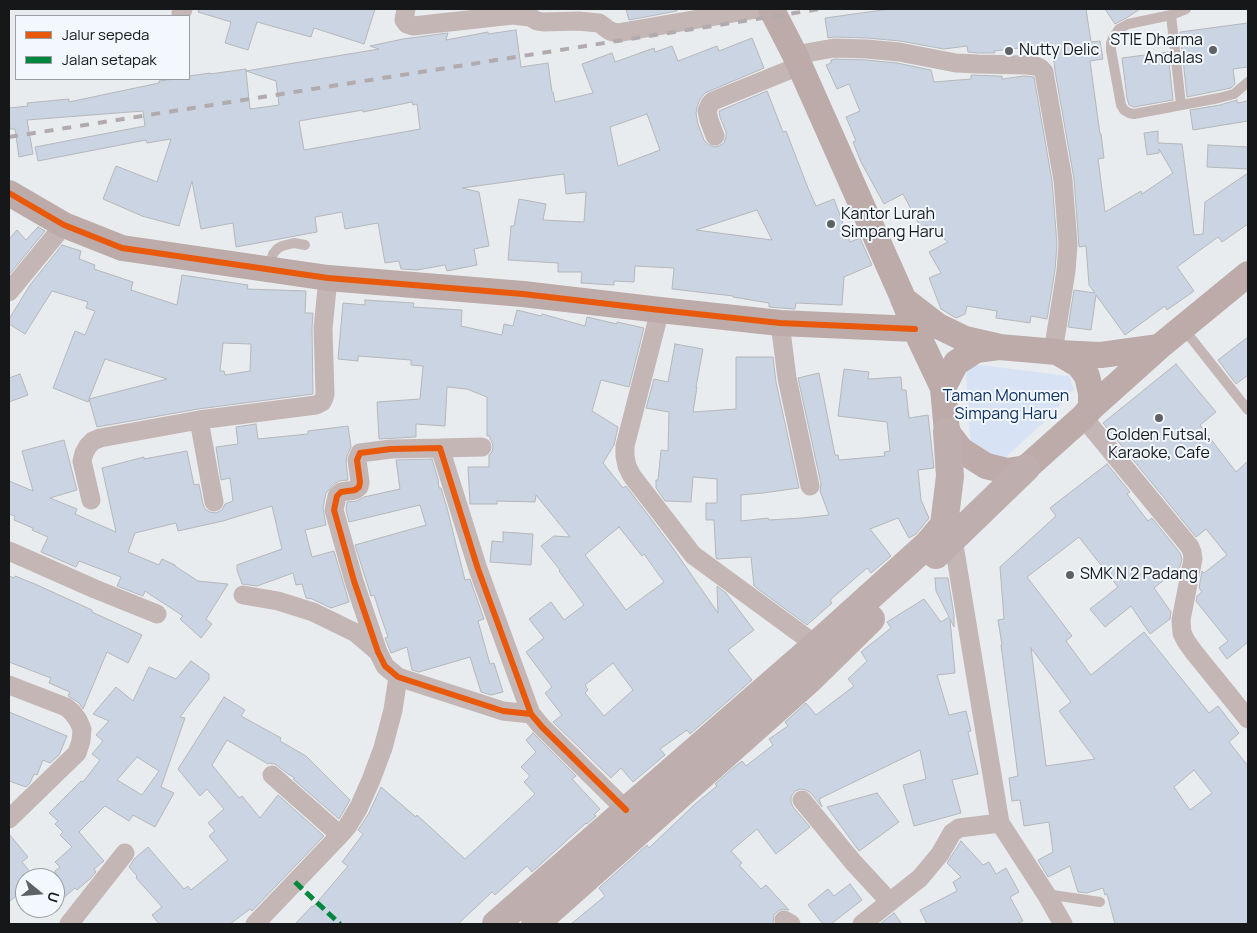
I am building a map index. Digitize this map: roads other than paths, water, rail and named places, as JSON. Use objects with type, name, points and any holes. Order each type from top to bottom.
[{"type":"main road","points":[[947,432],[950,476],[948,532]]},
{"type":"main road","points":[[535,924],[810,679],[948,532],[1026,468]]},
{"type":"main road","points":[[497,924],[816,645],[927,545],[948,532]]},
{"type":"street","points":[[406,9],[404,20],[412,26],[513,15],[530,17],[544,22],[578,21],[599,23],[610,31],[617,33],[757,9]]},
{"type":"street","points":[[771,9],[797,61],[903,298],[915,329],[943,388],[947,432],[961,450],[986,466],[1007,470],[1026,468],[1159,347],[1248,274]]},
{"type":"street","points":[[715,136],[707,111],[713,101],[797,61],[834,48],[900,52],[956,63],[1026,64],[1040,68],[1046,78],[1063,180],[1068,244],[1055,352]]},
{"type":"street","points":[[9,193],[64,225],[122,248],[328,278],[523,294],[780,323],[915,329]]},
{"type":"street","points":[[9,292],[64,225]]},
{"type":"street","points":[[91,500],[82,461],[88,446],[100,438],[199,420],[316,405],[322,402],[325,394],[323,329],[328,278]]},
{"type":"street","points":[[903,298],[938,326],[965,339],[1000,347],[1101,355],[1159,347]]},
{"type":"street","points":[[660,310],[625,446],[624,456],[627,466],[632,476],[693,555],[816,645]]},
{"type":"street","points":[[780,323],[787,378],[810,486]]},
{"type":"street","points":[[943,388],[956,363],[976,350],[1000,347]]},
{"type":"street","points":[[1055,352],[1079,365],[1087,376],[1091,394],[1087,412],[1190,547],[1193,559],[1181,620],[1182,633],[1193,651],[1248,720]]},
{"type":"street","points":[[199,420],[214,502]]},
{"type":"street","points":[[482,447],[391,449],[360,453],[357,460],[359,487],[355,490],[341,492],[337,496],[334,510],[354,581],[378,652],[385,666],[398,677],[503,711],[530,714]]},
{"type":"street","points":[[440,448],[478,569],[530,714],[626,810]]},
{"type":"street","points":[[948,532],[1000,822],[1063,924]]},
{"type":"street","points":[[9,551],[157,614]]},
{"type":"street","points":[[243,596],[278,601],[313,612],[356,633],[378,652]]},
{"type":"street","points":[[255,924],[340,835],[359,807],[380,756],[393,710],[398,677]]},
{"type":"street","points":[[9,685],[66,707],[78,720],[82,730],[82,741],[77,753],[12,812]]},
{"type":"street","points":[[272,775],[340,835]]},
{"type":"street","points":[[802,800],[853,862],[890,902]]},
{"type":"street","points":[[862,924],[920,878],[940,854],[952,833],[958,828],[1000,822]]},
{"type":"street","points":[[69,924],[125,852]]},
{"type":"lane","points":[[1186,9],[1171,15],[1128,24],[1119,29],[1112,38],[1111,50],[1124,110],[1134,114],[1230,96],[1248,82]]},
{"type":"lane","points":[[1171,15],[1181,105]]},
{"type":"lane","points":[[269,269],[277,249],[288,244],[305,245]]},
{"type":"lane","points":[[1183,328],[1248,410]]},
{"type":"lane","points":[[1046,894],[1100,902]]},
{"type":"railway","points":[[9,137],[820,9]]},
{"type":"place","name":"STIE Dharma Andalas","points":[[1213,50]]},
{"type":"place","name":"Nutty Delic","points":[[1009,51]]},
{"type":"place","name":"Kantor Lurah Simpang Haru","points":[[831,224]]},
{"type":"place","name":"Golden Futsal, Karaoke, Cafe","points":[[1159,418]]},
{"type":"place","name":"SMK N 2 Padang","points":[[1070,575]]},
{"type":"park label","name":"Taman Monumen Simpang Haru","points":[[1006,406]]}]
